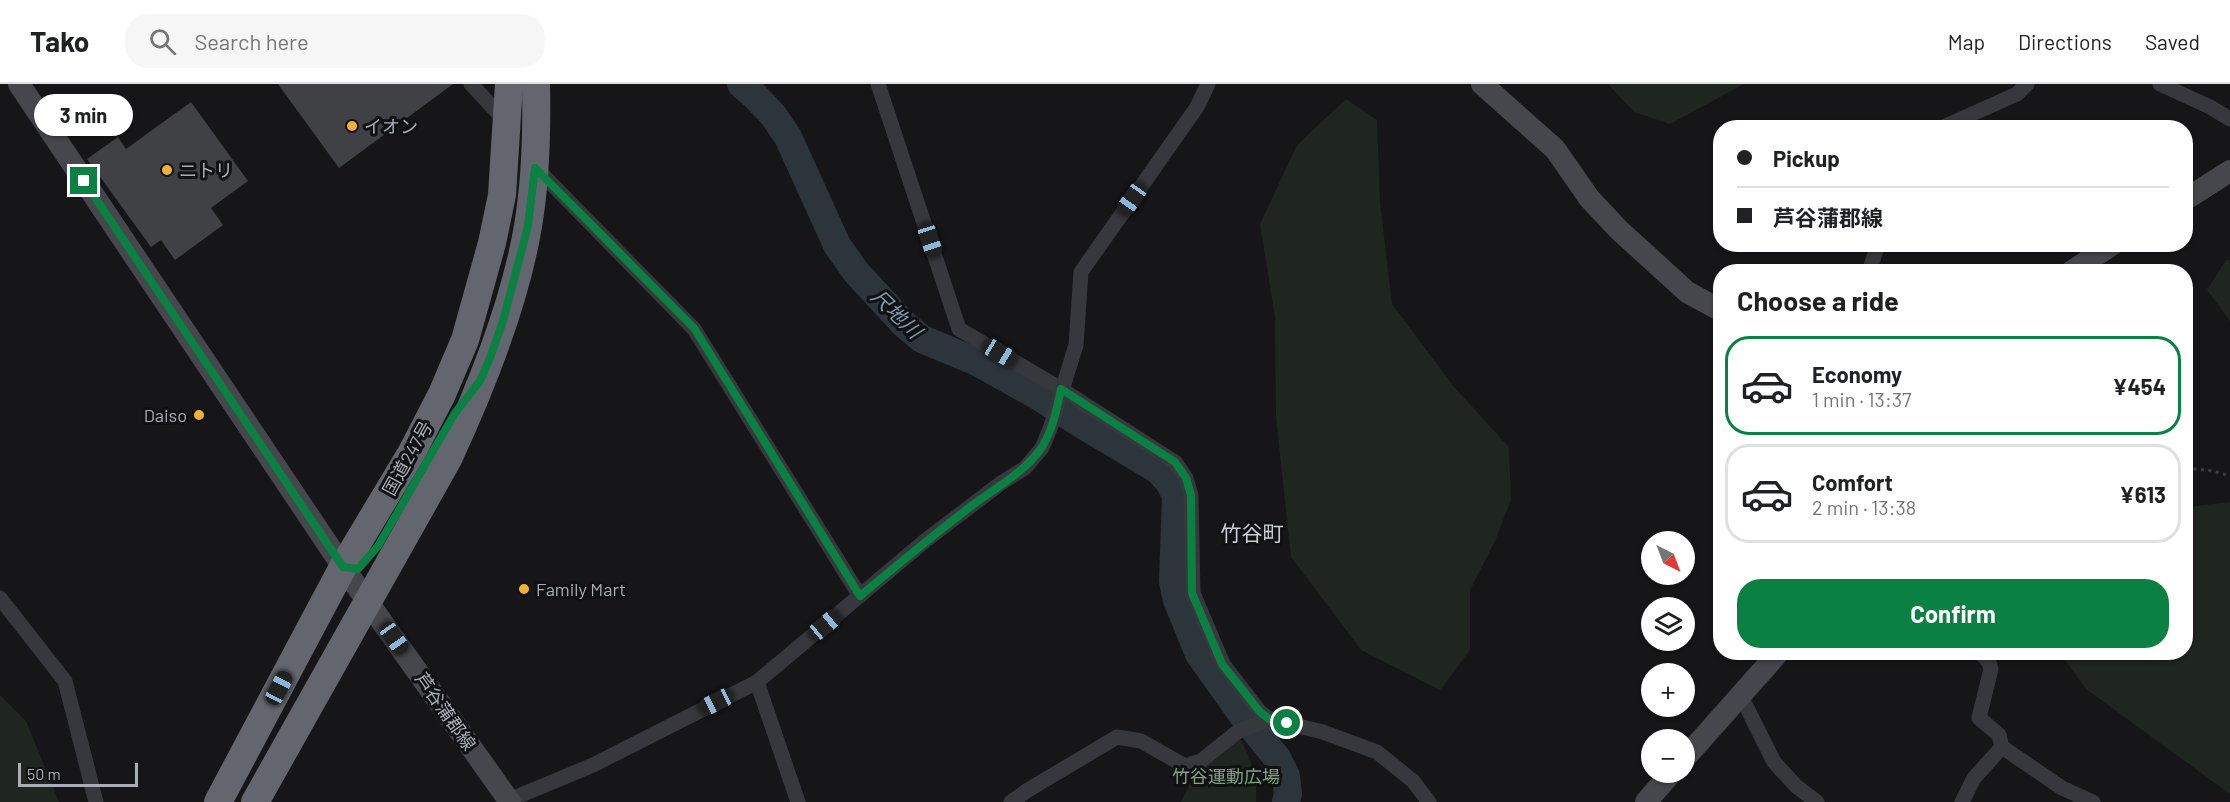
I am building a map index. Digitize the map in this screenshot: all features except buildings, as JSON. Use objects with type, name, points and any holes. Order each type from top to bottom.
[{"type":"highway","name":"国道247号","points":[[222,796],[343,567],[412,452],[465,340],[500,207],[509,84]]},
{"type":"highway","name":"国道247号","points":[[255,802],[369,602],[448,459],[470,413],[503,321],[528,226],[535,168],[536,84]]},
{"type":"highway","points":[[343,567],[358,569],[378,546],[455,413],[480,381]]},
{"type":"highway","points":[[222,796],[240,779],[270,736],[299,690],[342,610],[357,599],[369,602]]},
{"type":"main road","name":"芦谷蒲郡線","points":[[19,84],[343,567],[510,801]]},
{"type":"main road","points":[[1482,84],[1555,149],[1589,198],[1618,229],[1687,292],[1713,306]]},
{"type":"main road","points":[[2193,195],[2230,171]]},
{"type":"main road","points":[[2083,264],[2101,252]]},
{"type":"main road","points":[[1695,747],[1772,660]]},
{"type":"main road","points":[[1646,802],[1662,783]]},
{"type":"street","points":[[471,84],[497,112],[508,117]]},
{"type":"street","points":[[878,84],[959,329],[1175,462],[1186,478],[1191,495],[1192,593],[1222,664],[1266,720]]},
{"type":"street","points":[[510,801],[593,765],[757,682],[927,540],[1001,483],[1025,468],[1042,448],[1076,345],[1081,272],[1197,107],[1208,84]]},
{"type":"street","points":[[1959,120],[2017,94],[2027,84]]},
{"type":"street","points":[[2160,84],[2230,119]]},
{"type":"street","points":[[535,168],[694,328],[860,596]]},
{"type":"street","points":[[0,598],[65,681],[96,802]]},
{"type":"street","points":[[1987,660],[1991,669],[1979,718],[1999,735],[2002,747],[2062,788],[2093,802]]},
{"type":"street","points":[[757,682],[798,802]]},
{"type":"street","points":[[1741,696],[1774,762],[1796,786],[1817,802]]},
{"type":"street","points":[[1011,802],[1117,736],[1141,741],[1185,766],[1201,761],[1237,732],[1266,720],[1323,732],[1377,752],[1413,781],[1429,802]]},
{"type":"street","points":[[1962,802],[1974,778],[2002,747]]},
{"type":"path","points":[[2193,469],[2230,476]]},
{"type":"green space","points":[[1608,84],[1744,84],[1670,124],[1634,112]]},
{"type":"green space","points":[[1346,99],[1377,120],[1380,202],[1392,304],[1454,387],[1509,447],[1511,500],[1495,541],[1470,590],[1470,650],[1440,690],[1361,650],[1291,557],[1276,417],[1275,317],[1260,224],[1297,145]]},
{"type":"green space","points":[[2226,260],[2230,260],[2230,321],[2207,290]]},
{"type":"green space","points":[[2230,502],[2230,794],[2086,689],[2065,660],[2193,660],[2193,506]]},
{"type":"green space","points":[[0,695],[26,721],[59,802],[0,802]]},
{"type":"green space","name":"竹谷運動広場","points":[[1239,736],[1252,768],[1256,785],[1256,802],[1181,802],[1199,765]]},
{"type":"waterway","name":"尺地川","points":[[741,84],[773,115],[788,137],[837,245],[856,272],[903,323],[922,339],[977,362],[1038,396],[1158,470],[1169,482],[1176,495],[1173,581],[1177,600],[1199,654],[1243,716],[1277,758],[1286,776],[1288,794],[1286,802]]},
{"type":"place","name":"イオン","points":[[352,126]]},
{"type":"place","name":"ニトリ","points":[[167,170]]},
{"type":"place","name":"Daiso","points":[[199,415]]},
{"type":"place","name":"Family Mart","points":[[524,589]]},
{"type":"district","name":"竹谷町","points":[[1252,532]]},
{"type":"route","points":[[84,181],[343,567],[358,569],[378,546],[455,413],[480,381],[503,321],[515,280],[528,226],[535,168],[694,328],[860,596],[927,540],[1001,483],[1025,468],[1042,448],[1051,426],[1061,389],[1175,462],[1186,478],[1191,495],[1192,593],[1222,664],[1260,712],[1269,719],[1287,723]]}]
